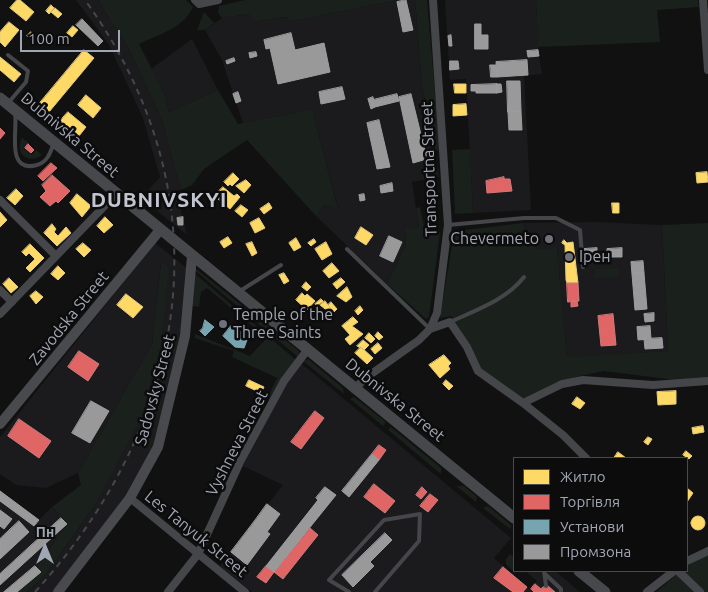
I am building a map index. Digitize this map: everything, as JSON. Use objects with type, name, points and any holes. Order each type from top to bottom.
[{"type":"main road","name":"Dubnivska Street","points":[[7,104],[513,517]]},
{"type":"main road","points":[[580,572],[605,592]]},
{"type":"street","points":[[195,0],[199,4],[218,0]]},
{"type":"street","name":"Transportna Street","points":[[430,329],[437,313],[448,225],[433,0]]},
{"type":"street","points":[[703,0],[706,15],[708,70]]},
{"type":"street","points":[[0,314],[116,194]]},
{"type":"street","points":[[0,200],[56,256]]},
{"type":"street","name":"Zavodska Street","points":[[0,424],[160,230]]},
{"type":"street","name":"Sadovsky Street","points":[[63,590],[130,498],[158,447],[185,336],[192,256]]},
{"type":"street","points":[[0,290],[12,302]]},
{"type":"street","points":[[354,389],[430,329],[450,322],[468,347],[478,371],[523,403],[563,435],[585,457]]},
{"type":"street","name":"Vyshneva Street","points":[[168,592],[198,554],[240,462],[284,381],[308,349]]},
{"type":"street","points":[[523,403],[562,384],[583,380],[654,385],[708,381]]},
{"type":"street","name":"Les Tanyuk Street","points":[[130,498],[245,592]]},
{"type":"street","points":[[688,561],[708,551]]},
{"type":"street","points":[[647,592],[673,572]]},
{"type":"street","points":[[679,572],[700,592]]},
{"type":"lane","points":[[8,55],[28,71],[26,82],[7,104],[17,124],[14,151],[18,160],[24,164],[35,166],[42,163],[49,157],[54,142]]},
{"type":"lane","points":[[448,225],[524,218],[556,218],[580,230],[583,267]]},
{"type":"lane","points":[[347,249],[430,329]]},
{"type":"lane","points":[[238,292],[280,264]]},
{"type":"lane","points":[[450,322],[500,298],[516,288],[524,277]]},
{"type":"lane","points":[[349,592],[329,580],[384,520],[420,514],[419,541],[375,592]]},
{"type":"lane","points":[[545,572],[546,586]]},
{"type":"lane","points":[[545,572],[561,589],[561,592]]},
{"type":"shaded area","points":[[76,0],[98,0],[129,49],[162,120],[181,190],[176,191],[187,235],[141,198],[160,177],[143,118],[109,45]]},
{"type":"shaded area","points":[[98,0],[186,0],[193,7],[177,26],[139,44],[165,95],[169,112],[218,90],[238,124],[312,109],[338,209],[325,205],[316,216],[247,140],[204,169],[192,185],[181,190],[162,120],[129,49]]},
{"type":"shaded area","points":[[245,0],[398,0],[289,22],[287,17],[253,22],[249,14],[222,18],[218,13],[219,6]]},
{"type":"shaded area","points":[[398,0],[415,0],[422,85],[439,177],[412,182],[419,229],[405,229],[406,244],[387,284],[316,216],[325,205],[338,208],[312,109],[243,123],[222,60],[205,30],[222,18],[250,14],[253,22],[288,17],[289,22]]},
{"type":"shaded area","points":[[415,0],[427,0],[440,150],[435,151],[422,85]]},
{"type":"shaded area","points":[[445,0],[536,0],[539,56],[542,74],[524,76],[531,210],[473,213],[466,79],[450,80]]},
{"type":"shaded area","points":[[536,0],[698,0],[699,7],[657,10],[660,42],[538,47]]},
{"type":"shaded area","points":[[204,12],[214,23],[205,30],[197,30]]},
{"type":"shaded area","points":[[192,39],[218,90],[169,112],[165,95],[151,69]]},
{"type":"shaded area","points":[[22,138],[28,142],[23,148],[32,155],[36,150],[42,155],[32,159],[24,156],[20,148]]},
{"type":"shaded area","points":[[470,149],[473,213],[455,214],[452,150]]},
{"type":"shaded area","points":[[420,207],[424,226],[438,228],[440,233],[429,317],[426,319],[387,284],[406,244],[405,229],[419,228],[416,208]]},
{"type":"shaded area","points":[[599,222],[662,225],[668,351],[567,358],[557,249],[539,249],[526,237],[524,223]]},
{"type":"shaded area","points":[[524,223],[526,237],[539,249],[557,248],[567,357],[668,351],[662,225],[708,223],[708,378],[675,380],[604,371],[562,380],[522,399],[481,370],[471,346],[451,316],[440,318],[453,239],[456,231]]},
{"type":"shaded area","points":[[155,243],[187,268],[181,336],[155,446],[127,496],[53,592],[27,592],[44,577],[96,503],[161,346],[161,262],[152,344],[78,473],[46,488],[16,485],[0,474],[0,437]]},
{"type":"shaded area","points":[[161,262],[169,268],[161,346],[141,417],[96,503],[44,577],[27,592],[17,592],[41,572],[37,567],[67,524],[52,507],[81,485],[78,473],[152,344]]},
{"type":"shaded area","points":[[195,268],[299,351],[298,357],[193,269]]},
{"type":"shaded area","points":[[618,268],[618,277],[595,277],[595,269]]},
{"type":"shaded area","points":[[193,272],[296,360],[270,398],[268,397],[277,378],[232,357],[234,351],[195,338],[195,334],[250,356],[267,338],[207,288],[201,292],[199,307],[193,306]]},
{"type":"shaded area","points":[[308,359],[343,388],[344,394],[303,361]]},
{"type":"shaded area","points":[[302,364],[511,538],[494,558],[529,589],[537,581],[526,572],[556,572],[580,592],[252,592],[220,566],[283,485],[243,466],[286,384]]},
{"type":"shaded area","points":[[354,397],[386,422],[383,426],[350,399]]},
{"type":"shaded area","points":[[391,427],[441,468],[441,474],[388,430]]},
{"type":"shaded area","points":[[456,486],[464,486],[477,497],[476,502]]},
{"type":"shaded area","points":[[0,491],[39,520],[52,507],[67,524],[37,567],[41,572],[17,592],[0,592]]},
{"type":"shaded area","points":[[488,506],[512,526],[510,529],[483,508]]},
{"type":"shaded area","points":[[510,554],[513,556],[513,571],[506,564],[506,559]]},
{"type":"shaded area","points":[[708,555],[708,592],[656,592],[680,572],[688,572],[688,565]]},
{"type":"building: Житло","points":[[17,0],[20,0],[34,12],[26,21],[10,8]]},
{"type":"building: Житло","points":[[51,5],[54,8],[49,14],[46,11]]},
{"type":"building: Житло","points":[[55,8],[62,14],[58,18],[51,12]]},
{"type":"building: Житло","points":[[9,22],[19,30],[5,47],[0,42],[0,32]]},
{"type":"building: Житло","points":[[73,26],[78,30],[72,37],[67,33]]},
{"type":"building: Житло","points":[[31,32],[35,36],[32,40],[27,36]]},
{"type":"building: Житло","points":[[84,50],[94,58],[49,112],[39,104]]},
{"type":"building: Житло","points":[[0,57],[21,74],[14,82],[0,70]]},
{"type":"building: Житло","points":[[454,84],[466,84],[466,93],[455,93]]},
{"type":"building: Житло","points":[[86,95],[101,108],[93,118],[78,105]]},
{"type":"building: Житло","points":[[24,96],[33,104],[31,107],[21,99]]},
{"type":"building: Житло","points":[[466,104],[467,115],[453,116],[453,105]]},
{"type":"building: Житло","points":[[68,112],[86,127],[79,136],[60,121]]},
{"type":"building: Житло","points":[[707,172],[708,182],[697,183],[696,173]]},
{"type":"building: Житло","points":[[233,173],[239,179],[232,186],[230,184],[228,186],[224,182]]},
{"type":"building: Житло","points":[[246,180],[251,185],[244,193],[236,186]]},
{"type":"building: Житло","points":[[223,187],[234,196],[237,194],[240,197],[230,209],[218,199],[222,195],[218,192]]},
{"type":"building: Житло","points":[[16,189],[23,196],[15,205],[7,198]]},
{"type":"building: Житло","points":[[77,194],[91,206],[82,217],[70,203]]},
{"type":"building: Житло","points":[[269,203],[272,208],[264,214],[260,209]]},
{"type":"building: Житло","points":[[612,203],[619,203],[619,213],[613,213]]},
{"type":"building: Житло","points":[[241,205],[248,210],[242,217],[235,211]]},
{"type":"building: Житло","points":[[0,212],[7,220],[0,227]]},
{"type":"building: Житло","points":[[105,217],[113,225],[104,233],[97,226]]},
{"type":"building: Житло","points":[[259,218],[265,228],[255,233],[250,223]]},
{"type":"building: Житло","points":[[52,224],[56,229],[54,232],[58,236],[66,227],[71,233],[57,246],[44,233]]},
{"type":"building: Житло","points":[[361,227],[373,235],[366,245],[355,238]]},
{"type":"building: Житло","points":[[228,237],[232,243],[224,248],[220,242]]},
{"type":"building: Житло","points":[[296,238],[301,247],[294,251],[289,243]]},
{"type":"building: Житло","points":[[314,239],[316,242],[311,246],[308,243]]},
{"type":"building: Житло","name":"Ірен","points":[[564,240],[567,243],[573,242],[578,283],[567,283],[566,280],[565,245],[562,243]]},
{"type":"building: Житло","points":[[252,242],[257,253],[252,256],[246,244]]},
{"type":"building: Житло","points":[[326,242],[332,254],[322,260],[315,249]]},
{"type":"building: Житло","points":[[83,243],[91,250],[84,257],[76,249]]},
{"type":"building: Житло","points":[[30,244],[44,258],[30,272],[26,268],[35,259],[29,253],[26,256],[22,252]]},
{"type":"building: Житло","points":[[332,263],[339,271],[329,278],[323,271]]},
{"type":"building: Житло","points":[[58,266],[65,273],[58,280],[51,274]]},
{"type":"building: Житло","points":[[284,273],[289,281],[284,284],[279,275]]},
{"type":"building: Житло","points":[[9,278],[18,287],[11,293],[3,284]]},
{"type":"building: Житло","points":[[341,278],[345,282],[337,289],[333,284]]},
{"type":"building: Житло","points":[[306,282],[311,287],[307,291],[302,287]]},
{"type":"building: Житло","points":[[347,287],[352,297],[346,302],[337,296]]},
{"type":"building: Житло","points":[[36,291],[43,297],[36,304],[30,296]]},
{"type":"building: Житло","points":[[302,293],[305,296],[307,294],[315,301],[307,310],[296,300]]},
{"type":"building: Житло","points":[[126,294],[143,307],[133,318],[117,305]]},
{"type":"building: Житло","points":[[321,299],[323,301],[317,306],[315,304]]},
{"type":"building: Житло","points":[[325,301],[331,309],[329,312],[320,305]]},
{"type":"building: Житло","points":[[331,302],[337,309],[334,312],[328,305]]},
{"type":"building: Житло","points":[[360,306],[363,310],[358,315],[355,311]]},
{"type":"building: Житло","points":[[320,309],[327,315],[320,322],[315,314]]},
{"type":"building: Житло","points":[[353,317],[358,322],[352,326],[363,334],[350,345],[345,339],[350,335],[342,326]]},
{"type":"building: Житло","points":[[378,332],[383,337],[379,340],[375,336]]},
{"type":"building: Житло","points":[[369,333],[375,339],[371,343],[365,338]]},
{"type":"building: Житло","points":[[363,340],[369,345],[364,350],[357,346]]},
{"type":"building: Житло","points":[[378,343],[382,348],[375,354],[371,349]]},
{"type":"building: Житло","points":[[361,347],[373,358],[367,364],[355,353]]},
{"type":"building: Житло","points":[[444,355],[451,363],[448,366],[450,369],[440,378],[429,365]]},
{"type":"building: Житло","points":[[249,380],[264,387],[261,393],[246,386]]},
{"type":"building: Житло","points":[[446,380],[453,386],[449,390],[443,384]]},
{"type":"building: Житло","points":[[676,391],[676,404],[658,405],[657,392]]},
{"type":"building: Житло","points":[[577,397],[585,403],[580,409],[572,404]]},
{"type":"building: Житло","points":[[703,426],[704,432],[693,434],[692,428]]},
{"type":"building: Житло","points":[[648,437],[652,439],[648,445],[644,442]]},
{"type":"building: Житло","points":[[686,451],[692,456],[689,459],[683,455]]},
{"type":"building: Житло","points":[[618,452],[625,457],[615,457]]},
{"type":"building: Житло","points":[[688,489],[693,493],[688,500]]},
{"type":"building: Житло","points":[[698,516],[703,518],[705,523],[703,528],[698,530],[693,528],[691,523],[693,518]]},
{"type":"building: Торгівля","points":[[0,128],[5,133],[0,139]]},
{"type":"building: Торгівля","points":[[28,144],[34,150],[31,153],[25,148]]},
{"type":"building: Торгівля","points":[[51,163],[57,168],[43,181],[38,176]]},
{"type":"building: Торгівля","points":[[52,175],[70,191],[58,203],[56,201],[50,206],[40,197],[46,191],[42,185]]},
{"type":"building: Торгівля","points":[[504,177],[504,179],[510,179],[512,191],[487,193],[486,181]]},
{"type":"building: Торгівля","points":[[567,283],[578,283],[579,301],[568,302]]},
{"type":"building: Торгівля","points":[[577,301],[578,306],[571,307],[571,302]]},
{"type":"building: Торгівля","points":[[613,314],[616,345],[601,346],[598,316]]},
{"type":"building: Торгівля","points":[[79,351],[99,364],[88,381],[68,367]]},
{"type":"building: Торгівля","points":[[315,411],[324,418],[301,449],[291,442]]},
{"type":"building: Торгівля","points":[[19,419],[51,441],[39,458],[8,436]]},
{"type":"building: Торгівля","points":[[379,445],[386,450],[379,460],[372,454]]},
{"type":"building: Торгівля","points":[[374,484],[395,501],[385,513],[364,497]]},
{"type":"building: Торгівля","points":[[422,487],[427,492],[421,499],[416,495]]},
{"type":"building: Торгівля","points":[[430,494],[438,500],[428,512],[420,506]]},
{"type":"building: Торгівля","points":[[310,528],[318,535],[283,579],[274,572]]},
{"type":"building: Торгівля","points":[[266,566],[274,572],[266,583],[257,577]]},
{"type":"building: Торгівля","points":[[503,567],[527,587],[523,592],[513,592],[494,578]]},
{"type":"building: Торгівля","points":[[535,584],[544,592],[534,592],[531,589]]},
{"type":"building: Торгівля","points":[[548,586],[555,592],[544,592],[541,589]]},
{"type":"building: Установи","points":[[205,320],[214,327],[208,333],[203,328]]},
{"type":"building: Установи","points":[[231,326],[245,334],[243,336],[247,340],[244,348],[235,347],[223,336]]},
{"type":"building: Установи","points":[[203,328],[208,333],[205,336],[200,331]]},
{"type":"building: Промзона","points":[[406,0],[413,30],[403,32],[397,2]]},
{"type":"building: Промзона","points":[[82,19],[103,41],[98,46],[76,25]]},
{"type":"building: Промзона","points":[[475,24],[481,24],[481,35],[488,35],[488,49],[475,49]]},
{"type":"building: Промзона","points":[[291,33],[295,50],[324,43],[330,72],[278,84],[270,48],[266,49],[264,40]]},
{"type":"building: Промзона","points":[[451,35],[452,46],[449,46],[448,36]]},
{"type":"building: Промзона","points":[[538,50],[539,56],[528,57],[527,51]]},
{"type":"building: Промзона","points":[[256,52],[257,56],[250,58],[249,53]]},
{"type":"building: Промзона","points":[[234,58],[235,61],[227,64],[226,61]]},
{"type":"building: Промзона","points":[[527,60],[528,75],[497,77],[496,62]]},
{"type":"building: Промзона","points":[[450,61],[458,61],[459,69],[450,70]]},
{"type":"building: Промзона","points":[[490,65],[496,65],[497,77],[491,77]]},
{"type":"building: Промзона","points":[[507,81],[520,81],[521,111],[508,112]]},
{"type":"building: Промзона","points":[[497,84],[501,84],[502,92],[497,93]]},
{"type":"building: Промзона","points":[[497,84],[497,93],[476,93],[476,91],[471,91],[471,85]]},
{"type":"building: Промзона","points":[[342,87],[345,99],[321,104],[319,92]]},
{"type":"building: Промзона","points":[[238,92],[241,101],[236,103],[233,94]]},
{"type":"building: Промзона","points":[[397,94],[399,101],[375,107],[373,100]]},
{"type":"building: Промзона","points":[[411,94],[427,159],[413,163],[399,97]]},
{"type":"building: Промзона","points":[[373,97],[375,107],[371,109],[368,99]]},
{"type":"building: Промзона","points":[[521,111],[522,130],[509,130],[508,112]]},
{"type":"building: Промзона","points":[[379,120],[390,167],[377,169],[367,123]]},
{"type":"building: Промзона","points":[[392,183],[393,191],[381,193],[380,186]]},
{"type":"building: Промзона","points":[[364,194],[365,200],[360,201],[359,195]]},
{"type":"building: Промзона","points":[[183,217],[183,225],[178,225],[177,218]]},
{"type":"building: Промзона","points":[[389,236],[402,242],[393,262],[380,256]]},
{"type":"building: Промзона","points":[[597,248],[597,259],[585,259],[584,249]]},
{"type":"building: Промзона","points":[[622,248],[622,257],[607,257],[607,249]]},
{"type":"building: Промзона","points":[[643,261],[644,273],[632,274],[631,262]]},
{"type":"building: Промзона","points":[[644,273],[647,309],[635,310],[632,274]]},
{"type":"building: Промзона","points":[[654,313],[654,321],[645,322],[644,314]]},
{"type":"building: Промзона","points":[[650,326],[651,339],[638,340],[637,327]]},
{"type":"building: Промзона","points":[[662,338],[663,348],[645,349],[644,339]]},
{"type":"building: Промзона","points":[[91,401],[109,411],[90,443],[72,433]]},
{"type":"building: Промзона","points":[[372,454],[379,460],[349,497],[342,491]]},
{"type":"building: Промзона","points":[[325,487],[336,495],[274,572],[266,566],[318,500],[316,498]]},
{"type":"building: Промзона","points":[[0,491],[39,520],[34,526],[0,501]]},
{"type":"building: Промзона","points":[[267,504],[280,514],[267,532],[254,522]]},
{"type":"building: Промзона","points":[[0,510],[12,519],[4,529],[0,526]]},
{"type":"building: Промзона","points":[[61,518],[67,524],[0,585],[0,574]]},
{"type":"building: Промзона","points":[[19,521],[29,532],[0,559],[0,539]]},
{"type":"building: Промзона","points":[[254,522],[270,534],[247,565],[231,552]]},
{"type":"building: Промзона","points":[[385,533],[392,540],[370,562],[374,566],[353,587],[342,575]]},
{"type":"building: Промзона","points":[[35,566],[41,572],[17,592],[4,592]]},
{"type":"railway","points":[[35,592],[88,525],[129,454],[157,380],[172,304],[173,228],[159,151],[130,75],[85,0]]},
{"type":"place","name":"Chevermeto","points":[[549,239]]},
{"type":"place","name":"Ірен","points":[[569,257]]},
{"type":"place","name":"Temple of the Three Saints","points":[[223,324]]},
{"type":"district","name":"DUBNIVSKYI","points":[[159,200]]}]
